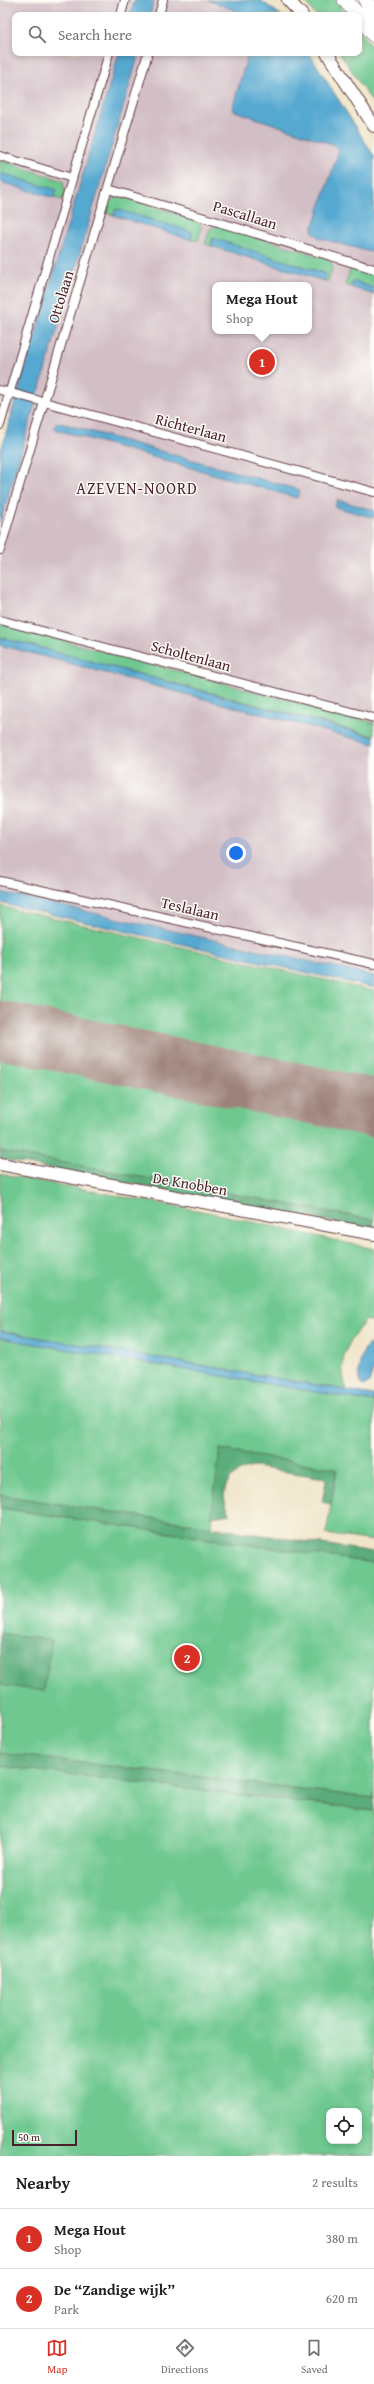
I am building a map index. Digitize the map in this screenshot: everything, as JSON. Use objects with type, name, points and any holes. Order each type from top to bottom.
[{"type":"highway","points":[[345,0],[355,12]]},
{"type":"highway","points":[[366,0],[374,16]]},
{"type":"highway","points":[[362,21],[374,35]]},
{"type":"street","points":[[122,12],[125,0]]},
{"type":"street","points":[[160,12],[163,0]]},
{"type":"street","points":[[288,0],[299,12]]},
{"type":"street","name":"Ottolaan","points":[[0,425],[12,393],[72,178],[108,56]]},
{"type":"street","name":"Ottolaan","points":[[0,550],[42,402],[108,189],[147,56]]},
{"type":"street","points":[[329,56],[374,126]]},
{"type":"street","points":[[0,156],[72,178]]},
{"type":"street","name":"Pascallaan","points":[[108,189],[374,269]]},
{"type":"street","name":"Richterlaan","points":[[0,390],[374,492]]},
{"type":"street","name":"Scholtenlaan","points":[[0,620],[374,718]]},
{"type":"street","name":"Teslalaan","points":[[0,881],[374,964]]},
{"type":"street","name":"De Knobben","points":[[0,1164],[374,1234]]},
{"type":"shaded area","points":[[0,0],[238,0],[254,12],[12,12],[12,56],[302,56],[374,174],[374,981],[0,896],[0,486],[20,417],[0,411]]},
{"type":"green space","points":[[305,0],[336,0],[346,12],[313,12]]},
{"type":"green space","points":[[362,33],[374,51],[374,105],[342,56],[362,56]]},
{"type":"green space","points":[[0,160],[63,181],[65,192],[63,200],[54,198],[56,190],[0,173]]},
{"type":"green space","points":[[118,196],[196,219],[201,226],[198,240],[191,240],[192,232],[116,209],[113,215],[105,212],[107,203]]},
{"type":"green space","points":[[217,225],[329,259],[333,266],[328,281],[324,281],[325,273],[213,239],[211,246],[205,244],[210,229]]},
{"type":"green space","points":[[354,268],[374,274],[374,288],[353,281],[351,287],[345,285],[350,270]]},
{"type":"green space","points":[[0,624],[374,723],[374,736],[0,637]]},
{"type":"green space","points":[[0,906],[374,991],[374,1089],[0,1012]]},
{"type":"green space","points":[[0,1050],[374,1127],[374,1220],[0,1151]]},
{"type":"green space","points":[[0,1151],[374,1220],[374,1230],[0,1159]]},
{"type":"green space","points":[[0,1174],[212,1213],[374,1249],[374,1322],[366,1320],[353,1336],[345,1353],[343,1370],[347,1390],[0,1331]]},
{"type":"green space","points":[[0,1338],[374,1402],[374,1541],[326,1534],[337,1469],[220,1449],[211,1527],[0,1495]]},
{"type":"green space","points":[[220,1449],[337,1469],[331,1504],[322,1502],[326,1481],[325,1478],[255,1467],[238,1472],[228,1483],[224,1498],[226,1506],[231,1514],[211,1517]]},
{"type":"green space","points":[[0,1495],[374,1552],[374,1563],[0,1508]]},
{"type":"green space","points":[[0,1508],[374,1563],[374,1798],[0,1753]]},
{"type":"green space","points":[[0,1633],[52,1640],[44,1691],[0,1685]]},
{"type":"green space","points":[[0,1753],[374,1798],[374,1811],[0,1766]]},
{"type":"green space","points":[[0,1766],[374,1811],[374,2156],[0,2156]]},
{"type":"water","points":[[135,0],[154,0],[151,12],[131,12]]},
{"type":"water","points":[[208,0],[260,0],[277,12],[239,12]]},
{"type":"water","points":[[118,56],[138,56],[0,523],[0,453]]},
{"type":"water","points":[[247,56],[311,56],[374,156],[374,253],[319,238],[312,231],[339,150],[335,145],[232,110]]},
{"type":"water","points":[[0,173],[57,190],[54,198],[0,182]]},
{"type":"water","points":[[116,209],[192,232],[191,240],[113,215]]},
{"type":"water","points":[[213,238],[326,274],[324,281],[211,246]]},
{"type":"water","points":[[353,281],[374,288],[374,295],[351,287]]},
{"type":"water","points":[[57,422],[300,490],[297,498],[54,429]]},
{"type":"water","points":[[337,500],[374,510],[374,518],[335,507]]},
{"type":"water","points":[[0,637],[374,737],[374,744],[0,645]]},
{"type":"water","points":[[0,892],[374,976],[374,988],[0,903]]},
{"type":"water","points":[[0,1331],[374,1395],[374,1402],[0,1338]]},
{"type":"water","points":[[369,1344],[374,1345],[374,1368],[369,1383],[363,1386],[360,1383],[359,1371],[363,1352]]},
{"type":"runway","points":[[0,1030],[374,1108]]},
{"type":"place","name":"Mega Hout","points":[[262,362]]},
{"type":"place","name":"De “Zandige wijk”","points":[[187,1658]]},
{"type":"district","name":"AZEVEN-NOORD","points":[[137,488]]}]
